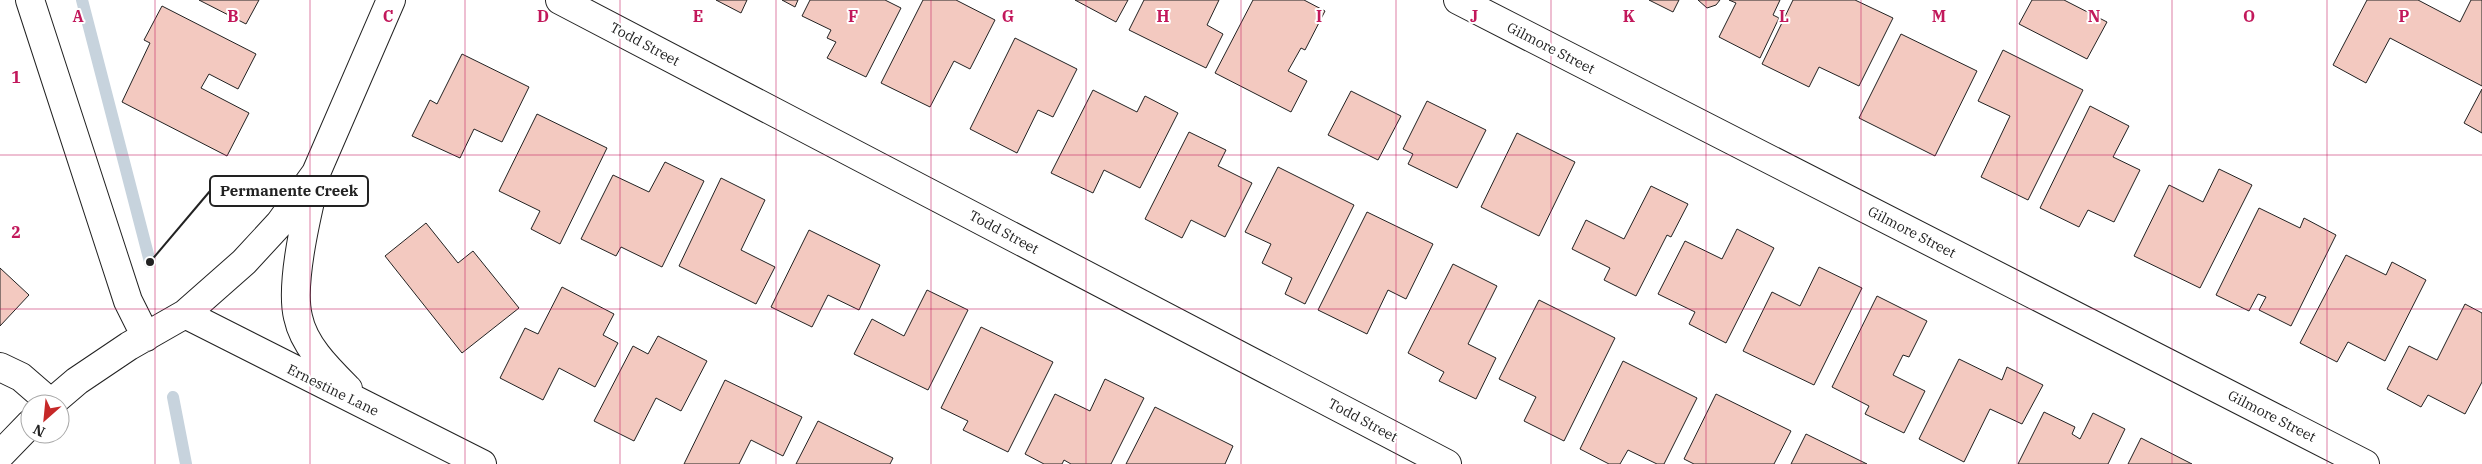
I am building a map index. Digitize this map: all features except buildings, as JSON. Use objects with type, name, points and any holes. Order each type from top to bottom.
[{"type":"street","points":[[30,0],[128,301],[146,337]]},
{"type":"street","points":[[62,394],[77,381],[185,314],[244,262],[280,223],[316,174],[391,0]]},
{"type":"street","name":"Todd Street","points":[[560,0],[1448,464]]},
{"type":"street","name":"Gilmore Street","points":[[1458,0],[2365,464]]},
{"type":"street","points":[[316,174],[297,281],[295,300],[298,319],[307,340],[324,366],[367,407]]},
{"type":"street","name":"Ernestine Lane","points":[[185,314],[482,464]]},
{"type":"street","points":[[0,366],[21,378],[40,394]]},
{"type":"street","points":[[0,455],[20,434]]},
{"type":"waterway","points":[[82,0],[150,262]]},
{"type":"waterway","points":[[173,397],[186,464]]},
{"type":"place","name":"Permanente Creek","points":[[150,262]]}]
